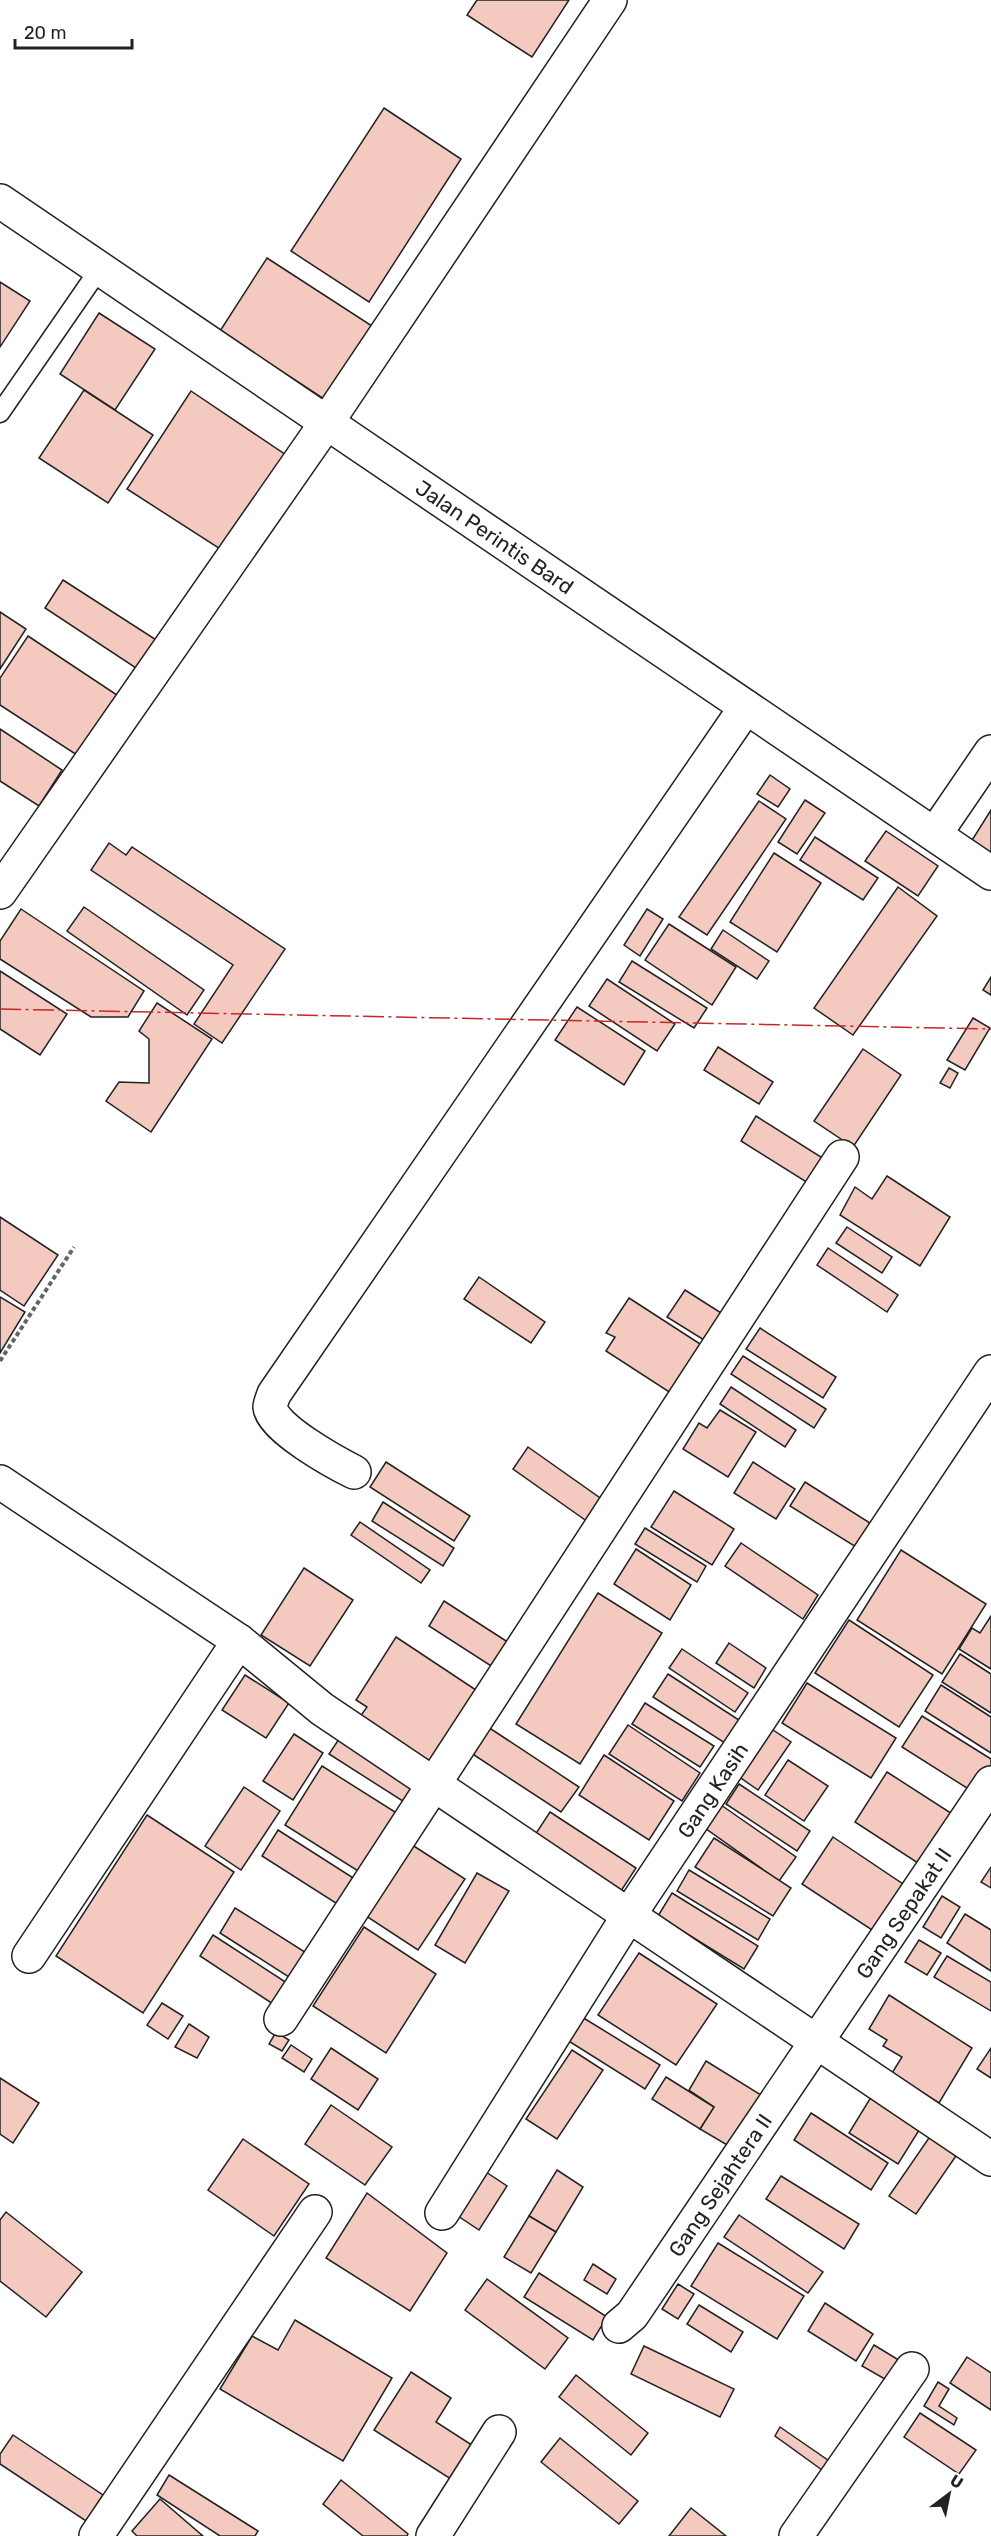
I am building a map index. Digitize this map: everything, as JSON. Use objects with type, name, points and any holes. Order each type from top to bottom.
[{"type":"street","points":[[0,892],[327,423],[610,0]]},
{"type":"street","name":"Jalan Perintis Bard","points":[[0,201],[991,873]]},
{"type":"street","points":[[354,1472],[329,1460],[276,1420],[270,1407],[274,1394],[746,707]]},
{"type":"street","points":[[934,834],[991,752]]},
{"type":"street","points":[[281,2019],[842,1157]]},
{"type":"street","name":"Gang Kasih","points":[[442,2213],[629,1915],[991,1372]]},
{"type":"street","points":[[0,1482],[239,1641],[322,1709],[991,2159]]},
{"type":"street","points":[[29,1956],[239,1641]]},
{"type":"street","name":"Gang Sepakat II","points":[[816,2040],[991,1783]]},
{"type":"street","name":"Gang Sejahtera II","points":[[619,2326],[632,2315],[816,2040]]},
{"type":"street","points":[[96,2536],[315,2212]]},
{"type":"street","points":[[796,2536],[912,2369]]},
{"type":"street","points":[[433,2536],[499,2432]]},
{"type":"lane","points":[[0,413],[100,268]]},
{"type":"path","points":[[0,1361],[74,1246]]},
{"type":"building","points":[[477,0],[569,0],[532,57],[467,15]]},
{"type":"building","points":[[384,108],[461,159],[369,302],[291,251]]},
{"type":"building","points":[[267,258],[372,326],[324,399],[220,331]]},
{"type":"building","points":[[0,282],[30,301],[0,347]]},
{"type":"building","points":[[99,313],[155,349],[115,410],[60,374]]},
{"type":"building","points":[[84,390],[153,435],[108,503],[39,458]]},
{"type":"building","points":[[191,391],[295,461],[228,554],[127,489]]},
{"type":"building","points":[[63,580],[161,643],[142,672],[45,608]]},
{"type":"building","points":[[0,612],[26,629],[0,669]]},
{"type":"building","points":[[28,636],[120,697],[80,757],[0,705],[0,678]]},
{"type":"building","points":[[0,729],[62,770],[39,806],[0,781]]},
{"type":"building","points":[[770,775],[790,789],[778,807],[757,794]]},
{"type":"building","points":[[805,800],[825,813],[797,854],[778,842]]},
{"type":"building","points":[[759,801],[786,819],[707,935],[679,917]]},
{"type":"building","points":[[991,810],[991,859],[969,845]]},
{"type":"building","points":[[886,831],[938,866],[918,896],[865,861]]},
{"type":"building","points":[[815,837],[878,878],[863,900],[800,860]]},
{"type":"building","points":[[109,843],[126,855],[132,847],[285,949],[222,1043],[194,1024],[233,965],[91,870]]},
{"type":"building","points":[[774,853],[821,883],[777,952],[730,922]]},
{"type":"building","points":[[898,887],[937,916],[853,1035],[814,1008]]},
{"type":"building","points":[[84,907],[204,990],[187,1015],[67,931]]},
{"type":"building","points":[[21,909],[144,991],[128,1017],[91,1017],[0,959],[0,941]]},
{"type":"building","points":[[647,909],[663,919],[640,956],[624,945]]},
{"type":"building","points":[[669,924],[736,967],[712,1005],[645,960]]},
{"type":"building","points":[[723,930],[769,961],[757,979],[711,949]]},
{"type":"building","points":[[632,961],[707,1008],[694,1028],[619,982]]},
{"type":"building","points":[[0,971],[67,1014],[40,1055],[0,1029]]},
{"type":"building","points":[[991,977],[991,995],[983,990]]},
{"type":"building","points":[[607,979],[675,1024],[657,1051],[589,1006]]},
{"type":"building","points":[[157,1003],[212,1039],[151,1132],[106,1101],[119,1082],[149,1083],[149,1039],[139,1031]]},
{"type":"building","points":[[577,1007],[645,1051],[624,1085],[555,1040]]},
{"type":"building","points":[[973,1018],[990,1028],[965,1070],[947,1060]]},
{"type":"building","points":[[718,1047],[773,1082],[759,1104],[704,1070]]},
{"type":"building","points":[[863,1049],[901,1075],[853,1147],[814,1121]]},
{"type":"building","points":[[949,1068],[958,1073],[950,1088],[940,1083]]},
{"type":"building","points":[[756,1116],[832,1164],[816,1188],[741,1141]]},
{"type":"building","points":[[887,1176],[950,1217],[920,1266],[840,1215],[855,1187],[872,1199]]},
{"type":"building","points":[[0,1217],[58,1255],[24,1306],[0,1290]]},
{"type":"building","points":[[847,1227],[892,1257],[882,1273],[836,1243]]},
{"type":"building","points":[[828,1248],[898,1295],[887,1312],[817,1265]]},
{"type":"building","points":[[479,1277],[545,1322],[531,1343],[464,1299]]},
{"type":"building","points":[[685,1290],[729,1318],[712,1345],[667,1317]]},
{"type":"building","points":[[0,1297],[25,1312],[0,1353]]},
{"type":"building","points":[[629,1298],[711,1351],[680,1399],[606,1351],[615,1337],[606,1333]]},
{"type":"building","points":[[760,1328],[836,1377],[823,1398],[746,1349]]},
{"type":"building","points":[[743,1356],[826,1409],[814,1428],[731,1374]]},
{"type":"building","points":[[731,1387],[796,1430],[785,1447],[720,1404]]},
{"type":"building","points":[[720,1410],[756,1432],[728,1477],[683,1449],[699,1423],[707,1428]]},
{"type":"building","points":[[528,1447],[603,1500],[588,1522],[513,1469]]},
{"type":"building","points":[[386,1462],[470,1516],[454,1541],[370,1487]]},
{"type":"building","points":[[753,1462],[795,1489],[776,1519],[734,1493]]},
{"type":"building","points":[[805,1482],[870,1523],[856,1547],[790,1506]]},
{"type":"building","points":[[674,1491],[734,1529],[712,1565],[651,1527]]},
{"type":"building","points":[[383,1502],[454,1548],[443,1566],[372,1521]]},
{"type":"building","points":[[360,1522],[430,1570],[421,1583],[351,1535]]},
{"type":"building","points":[[645,1528],[706,1566],[697,1582],[635,1544]]},
{"type":"building","points":[[741,1543],[818,1595],[803,1619],[725,1566]]},
{"type":"building","points":[[636,1549],[691,1585],[670,1620],[614,1584]]},
{"type":"building","points":[[901,1550],[986,1604],[942,1674],[857,1620]]},
{"type":"building","points":[[304,1568],[353,1600],[310,1666],[261,1635]]},
{"type":"building","points":[[598,1593],[662,1633],[580,1764],[516,1724]]},
{"type":"building","points":[[444,1601],[517,1648],[502,1673],[429,1626]]},
{"type":"building","points":[[991,1616],[991,1669],[959,1649],[972,1628],[980,1633]]},
{"type":"building","points":[[849,1620],[933,1675],[899,1727],[815,1673]]},
{"type":"building","points":[[396,1637],[482,1694],[431,1770],[357,1721],[367,1707],[356,1700]]},
{"type":"building","points":[[729,1643],[766,1668],[754,1688],[716,1663]]},
{"type":"building","points":[[682,1649],[748,1693],[735,1712],[669,1668]]},
{"type":"building","points":[[960,1654],[991,1674],[991,1713],[942,1682]]},
{"type":"building","points":[[668,1674],[742,1722],[728,1745],[653,1697]]},
{"type":"building","points":[[245,1675],[289,1703],[266,1738],[222,1710]]},
{"type":"building","points":[[807,1683],[896,1738],[871,1778],[782,1723]]},
{"type":"building","points":[[941,1685],[991,1717],[991,1753],[925,1711]]},
{"type":"building","points":[[645,1703],[714,1746],[700,1767],[632,1724]]},
{"type":"building","points":[[922,1716],[991,1759],[991,1774],[978,1795],[902,1747]]},
{"type":"building","points":[[628,1725],[700,1773],[682,1801],[609,1754]]},
{"type":"building","points":[[767,1726],[791,1742],[758,1790],[735,1774]]},
{"type":"building","points":[[488,1727],[579,1787],[561,1812],[471,1753]]},
{"type":"building","points":[[343,1733],[422,1784],[409,1805],[329,1754]]},
{"type":"building","points":[[294,1734],[323,1753],[293,1800],[263,1781]]},
{"type":"building","points":[[604,1755],[674,1801],[649,1840],[579,1795]]},
{"type":"building","points":[[788,1760],[828,1786],[804,1821],[765,1795]]},
{"type":"building","points":[[322,1766],[403,1817],[366,1876],[285,1825]]},
{"type":"building","points":[[887,1772],[957,1817],[924,1867],[855,1822]]},
{"type":"building","points":[[739,1784],[810,1831],[797,1851],[726,1804]]},
{"type":"building","points":[[244,1787],[280,1811],[241,1870],[205,1846]]},
{"type":"building","points":[[721,1805],[796,1857],[779,1881],[705,1828]]},
{"type":"building","points":[[550,1812],[636,1868],[619,1894],[533,1838]]},
{"type":"building","points":[[147,1815],[234,1872],[143,2013],[56,1956]]},
{"type":"building","points":[[278,1830],[358,1881],[342,1907],[262,1856]]},
{"type":"building","points":[[833,1837],[903,1884],[872,1930],[802,1884]]},
{"type":"building","points":[[714,1838],[791,1888],[773,1916],[695,1867]]},
{"type":"building","points":[[406,1841],[465,1879],[418,1950],[360,1912]]},
{"type":"building","points":[[991,1867],[991,1888],[981,1882]]},
{"type":"building","points":[[689,1870],[770,1919],[758,1940],[677,1891]]},
{"type":"building","points":[[477,1873],[509,1891],[465,1963],[435,1945]]},
{"type":"building","points":[[672,1893],[758,1946],[744,1969],[658,1916]]},
{"type":"building","points":[[942,1896],[960,1907],[941,1938],[923,1927]]},
{"type":"building","points":[[235,1908],[308,1954],[292,1979],[220,1933]]},
{"type":"building","points":[[965,1914],[991,1930],[991,1971],[947,1943]]},
{"type":"building","points":[[364,1927],[436,1974],[386,2053],[313,2006]]},
{"type":"building","points":[[213,1935],[287,1983],[273,2004],[200,1956]]},
{"type":"building","points":[[919,1940],[941,1953],[927,1975],[905,1962]]},
{"type":"building","points":[[639,1953],[717,2004],[676,2065],[598,2015]]},
{"type":"building","points":[[947,1956],[991,1982],[991,2011],[934,1977]]},
{"type":"building","points":[[889,1995],[972,2048],[939,2103],[892,2073],[902,2057],[883,2046],[887,2040],[869,2029]]},
{"type":"building","points":[[162,2003],[183,2016],[168,2039],[147,2025]]},
{"type":"building","points":[[582,2017],[660,2065],[645,2089],[567,2040]]},
{"type":"building","points":[[189,2024],[209,2037],[197,2058],[175,2047]]},
{"type":"building","points":[[276,2032],[289,2040],[282,2051],[269,2044]]},
{"type":"building","points":[[291,2045],[312,2059],[304,2072],[282,2058]]},
{"type":"building","points":[[331,2048],[378,2079],[358,2110],[311,2079]]},
{"type":"building","points":[[991,2048],[991,2078],[977,2069]]},
{"type":"building","points":[[572,2050],[603,2070],[557,2139],[526,2119]]},
{"type":"building","points":[[706,2061],[769,2100],[739,2152],[700,2129],[714,2107],[689,2090]]},
{"type":"building","points":[[666,2077],[714,2107],[700,2129],[652,2099]]},
{"type":"building","points":[[0,2078],[39,2103],[13,2143],[0,2134]]},
{"type":"building","points":[[876,2089],[926,2119],[898,2164],[849,2133]]},
{"type":"building","points":[[331,2105],[392,2147],[365,2185],[305,2144]]},
{"type":"building","points":[[811,2113],[888,2163],[871,2190],[794,2140]]},
{"type":"building","points":[[931,2135],[958,2153],[916,2214],[889,2196]]},
{"type":"building","points":[[243,2139],[309,2184],[274,2236],[208,2190]]},
{"type":"building","points":[[557,2170],[583,2187],[556,2232],[529,2216]]},
{"type":"building","points":[[486,2172],[507,2186],[479,2230],[458,2216]]},
{"type":"building","points":[[781,2176],[859,2224],[844,2249],[766,2199]]},
{"type":"building","points":[[367,2193],[447,2253],[410,2311],[326,2258]]},
{"type":"building","points":[[6,2212],[82,2272],[46,2317],[0,2281],[0,2220]]},
{"type":"building","points":[[739,2215],[823,2272],[808,2293],[724,2237]]},
{"type":"building","points":[[529,2216],[556,2232],[531,2273],[504,2257]]},
{"type":"building","points":[[718,2243],[804,2296],[777,2339],[691,2286]]},
{"type":"building","points":[[593,2264],[616,2279],[607,2294],[584,2280]]},
{"type":"building","points":[[539,2273],[607,2317],[593,2340],[524,2297]]},
{"type":"building","points":[[487,2279],[568,2338],[545,2369],[465,2310]]},
{"type":"building","points":[[678,2284],[694,2294],[678,2319],[662,2309]]},
{"type":"building","points":[[825,2303],[873,2334],[856,2361],[808,2331]]},
{"type":"building","points":[[699,2305],[743,2332],[731,2352],[687,2324]]},
{"type":"building","points":[[295,2320],[392,2378],[343,2461],[220,2389],[252,2336],[278,2350]]},
{"type":"building","points":[[874,2345],[902,2362],[890,2382],[862,2366]]},
{"type":"building","points":[[644,2346],[734,2389],[720,2417],[631,2374]]},
{"type":"building","points":[[967,2357],[991,2373],[991,2410],[950,2383]]},
{"type":"building","points":[[411,2372],[451,2398],[436,2422],[478,2449],[457,2483],[374,2430]]},
{"type":"building","points":[[576,2375],[648,2433],[631,2455],[559,2397]]},
{"type":"building","points":[[938,2382],[949,2389],[939,2406],[957,2418],[954,2425],[924,2406]]},
{"type":"building","points":[[920,2413],[976,2450],[959,2474],[904,2437]]},
{"type":"building","points":[[780,2427],[835,2465],[829,2475],[775,2436]]},
{"type":"building","points":[[13,2435],[103,2495],[86,2521],[0,2464],[0,2454]]},
{"type":"building","points":[[560,2438],[638,2501],[619,2524],[541,2462]]},
{"type":"building","points":[[169,2475],[258,2531],[255,2536],[220,2536],[157,2495]]},
{"type":"building","points":[[341,2480],[408,2534],[407,2536],[363,2536],[323,2504]]},
{"type":"building","points":[[160,2499],[203,2536],[137,2536],[132,2531]]},
{"type":"building","points":[[691,2508],[726,2536],[669,2536]]},
{"type":"power","points":[[0,1009],[991,1029]]}]
